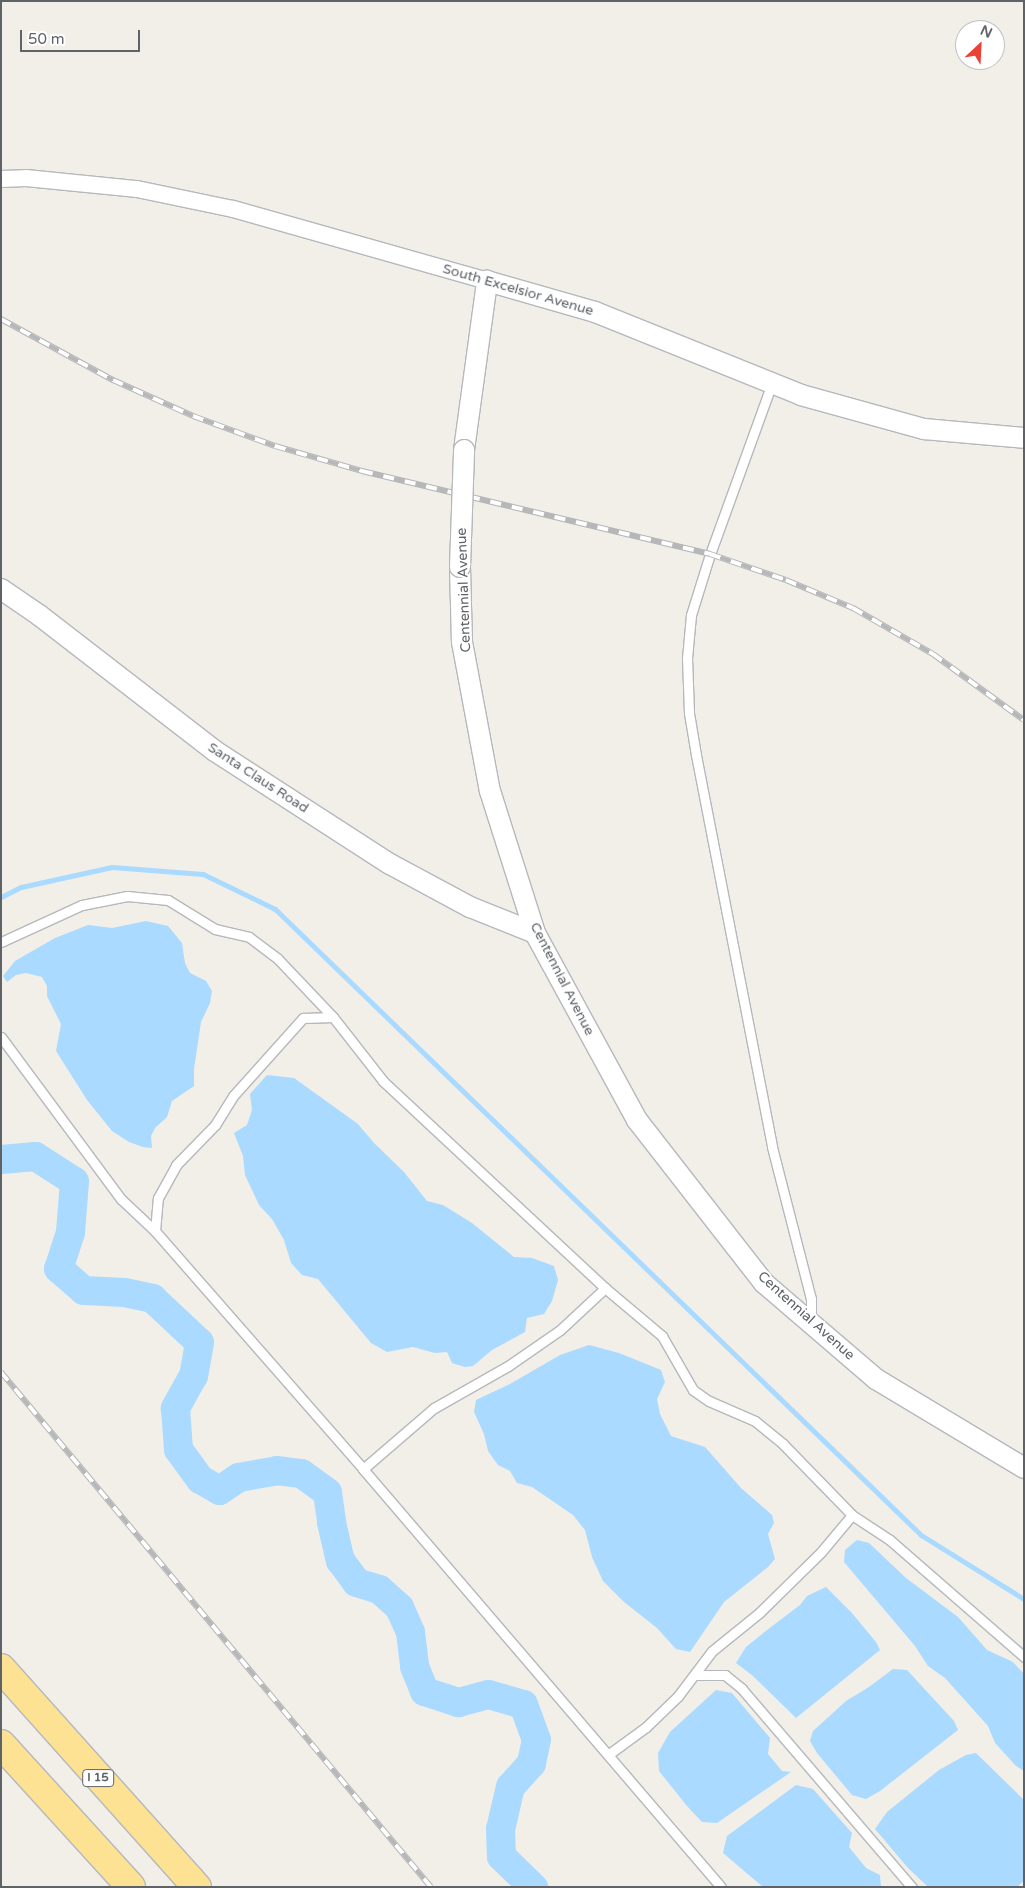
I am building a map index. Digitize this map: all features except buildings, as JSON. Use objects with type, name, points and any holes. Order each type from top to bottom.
[{"type":"highway","name":"I 15","points":[[1,1668],[197,1887]]},
{"type":"highway","points":[[1,1744],[131,1887]]},
{"type":"street","name":"South Excelsior Avenue","points":[[1,179],[26,178],[136,189],[214,205],[487,280],[595,312],[801,394],[924,429],[1024,438]]},
{"type":"street","name":"Centennial Avenue","points":[[487,280],[464,450],[460,567],[462,642],[490,791],[534,933],[637,1120],[764,1283],[876,1379],[1024,1468]]},
{"type":"street","name":"Santa Claus Road","points":[[1,589],[39,614],[215,751],[390,864],[470,907],[534,933]]},
{"type":"lane","points":[[772,383],[691,616],[687,658],[689,713],[772,1147],[811,1299],[811,1323]]},
{"type":"lane","points":[[1,942],[82,905],[127,896],[168,900],[215,929],[249,937],[278,959],[333,1017],[384,1081],[605,1288],[662,1336],[693,1390],[709,1401],[754,1421],[789,1450],[852,1515],[890,1540],[1024,1657]]},
{"type":"lane","points":[[155,1231],[158,1198],[176,1166],[215,1125],[232,1096],[303,1018],[333,1017]]},
{"type":"lane","points":[[1,1037],[121,1199],[155,1231],[363,1469],[721,1887]]},
{"type":"lane","points":[[363,1469],[434,1408],[508,1366],[560,1330],[605,1288]]},
{"type":"lane","points":[[609,1754],[646,1727],[678,1696],[712,1651],[759,1613],[821,1552],[852,1515]]},
{"type":"lane","points":[[695,1675],[725,1676],[742,1689],[912,1887]]},
{"type":"water","points":[[146,921],[168,926],[182,943],[185,963],[190,973],[206,981],[212,991],[210,1003],[201,1022],[194,1069],[194,1086],[172,1101],[167,1117],[155,1128],[151,1136],[152,1148],[129,1142],[112,1131],[87,1100],[56,1051],[61,1024],[47,996],[47,986],[42,977],[26,973],[16,975],[7,982],[3,976],[15,961],[55,938],[88,925],[112,928]]},
{"type":"water","points":[[267,1075],[294,1078],[358,1124],[374,1143],[404,1172],[427,1201],[443,1205],[472,1223],[514,1257],[532,1258],[554,1266],[558,1280],[552,1301],[544,1314],[527,1318],[525,1332],[492,1350],[473,1366],[465,1367],[452,1363],[447,1352],[435,1353],[413,1347],[387,1352],[371,1343],[318,1279],[302,1275],[291,1263],[284,1240],[272,1219],[259,1205],[245,1175],[243,1156],[234,1133],[247,1125],[252,1110],[250,1094]]},
{"type":"water","points":[[589,1345],[619,1353],[661,1370],[665,1382],[657,1399],[660,1414],[671,1436],[705,1447],[741,1488],[772,1515],[774,1523],[768,1534],[775,1559],[768,1567],[724,1602],[690,1652],[676,1649],[657,1628],[624,1602],[603,1581],[592,1557],[585,1530],[573,1515],[532,1487],[517,1483],[510,1471],[498,1465],[488,1451],[484,1434],[474,1412],[476,1400],[510,1384],[560,1355]]},
{"type":"water","points":[[857,1540],[869,1543],[906,1578],[958,1617],[987,1650],[1013,1662],[1024,1674],[1024,1771],[1016,1766],[995,1743],[988,1726],[945,1678],[928,1666],[915,1646],[844,1562],[845,1550]]},
{"type":"water","points":[[826,1587],[851,1612],[876,1642],[880,1650],[796,1718],[753,1676],[736,1663],[746,1647],[800,1605],[807,1596]]},
{"type":"water","points":[[893,1669],[907,1670],[954,1721],[958,1730],[880,1791],[866,1799],[852,1795],[817,1753],[810,1741],[813,1731],[846,1701]]},
{"type":"water","points":[[716,1690],[732,1693],[770,1738],[768,1754],[782,1771],[791,1772],[717,1823],[702,1822],[687,1806],[659,1771],[658,1753],[670,1732]]},
{"type":"water","points":[[976,1753],[1024,1800],[1024,1881],[1017,1887],[928,1887],[908,1868],[875,1829],[887,1812],[939,1770],[966,1755]]},
{"type":"water","points":[[796,1785],[813,1789],[852,1833],[849,1847],[866,1868],[880,1875],[881,1887],[763,1887],[723,1853],[727,1836]]},
{"type":"waterway","points":[[1,897],[21,887],[112,867],[203,874],[275,909],[921,1535],[1024,1599]]},
{"type":"waterway","points":[[1,1159],[35,1156],[74,1181],[70,1232],[58,1268],[83,1290],[124,1292],[152,1298],[199,1342],[193,1375],[175,1408],[178,1449],[200,1479],[219,1490],[238,1477],[276,1470],[301,1473],[327,1492],[331,1522],[340,1560],[356,1582],[379,1589],[399,1607],[410,1632],[414,1666],[424,1691],[458,1702],[488,1694],[523,1704],[536,1739],[531,1763],[510,1786],[500,1829],[501,1856],[533,1887]]},
{"type":"railway","points":[[1,319],[113,380],[193,416],[275,446],[362,471],[710,554],[786,580],[853,608],[933,654],[1024,720]]},
{"type":"railway","points":[[1,1372],[431,1887]]}]
